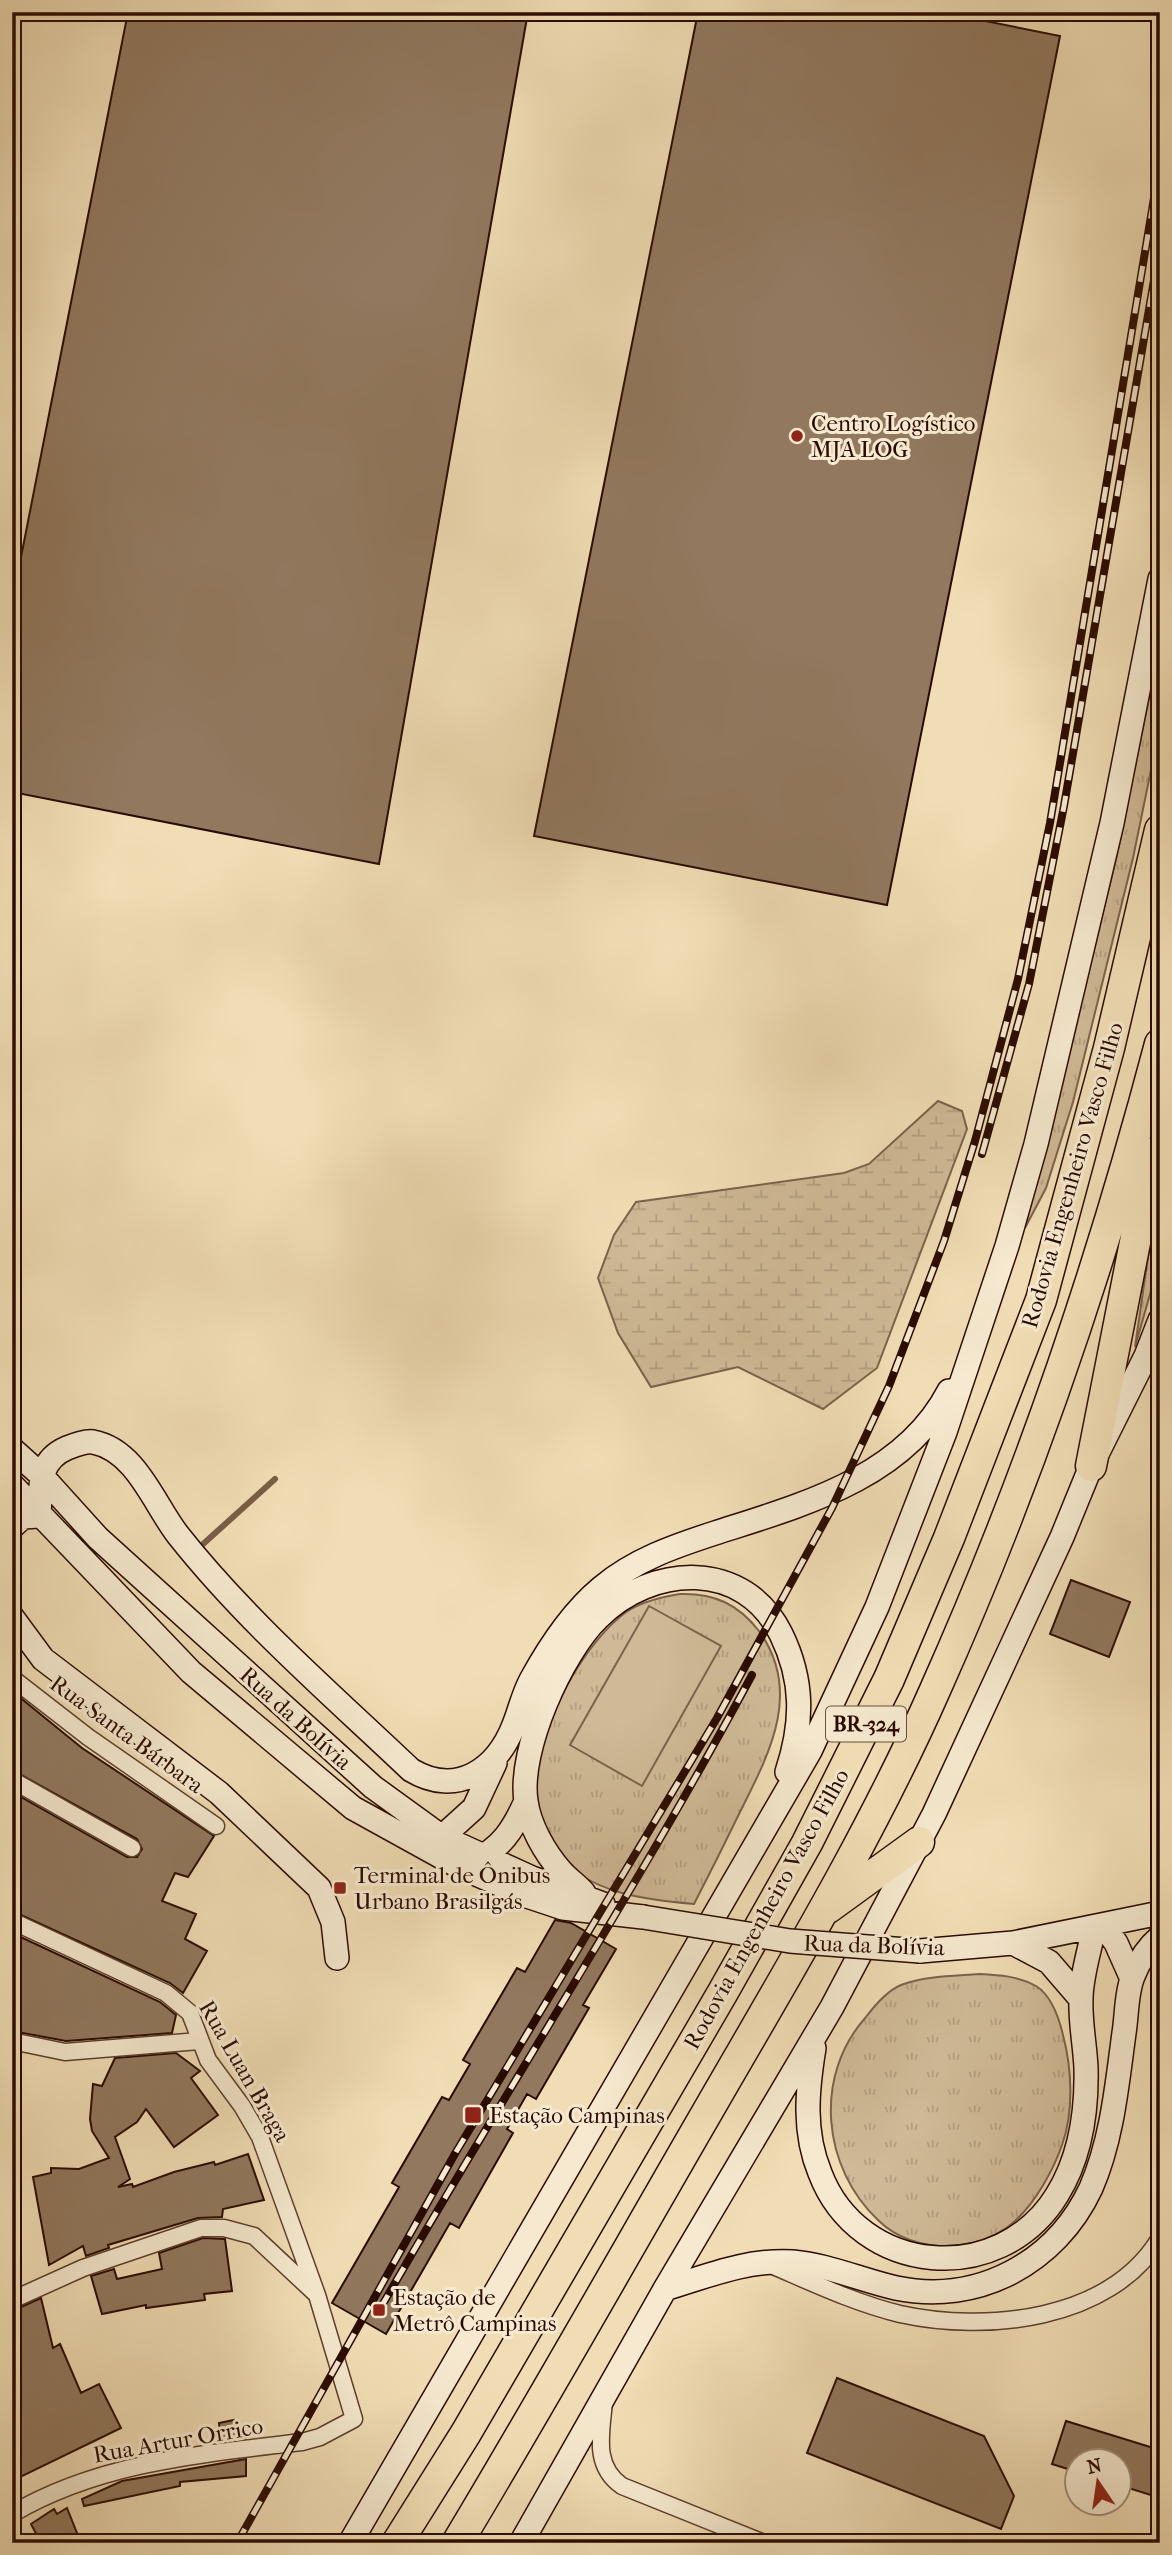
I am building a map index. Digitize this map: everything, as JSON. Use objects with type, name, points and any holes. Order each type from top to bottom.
[{"type":"highway","name":"Rodovia Engenheiro Vasco Filho","points":[[397,2543],[466,2432],[723,1992],[807,1843],[889,1679],[944,1550],[1041,1300],[1109,1048],[1160,830]]},
{"type":"highway","name":"Rodovia Engenheiro Vasco Filho","points":[[457,2543],[819,1914],[865,1832],[933,1695],[1018,1490],[1123,1183],[1160,1045]]},
{"type":"highway","points":[[1091,1466],[1138,1227],[1160,1045]]},
{"type":"highway","points":[[819,1914],[919,1842]]},
{"type":"main road","points":[[350,2543],[653,2016],[692,1956],[810,1751],[877,1607],[945,1432],[1007,1246],[1062,1039],[1112,823],[1160,579]]},
{"type":"main road","points":[[442,1838],[474,1808],[514,1726],[522,1695],[545,1654],[572,1617],[601,1588],[638,1562],[824,1495],[891,1459],[924,1430],[944,1401],[984,1311]]},
{"type":"main road","points":[[521,2543],[665,2289],[816,2035],[919,1842],[1062,1537],[1091,1466],[1146,1356],[1160,1320]]},
{"type":"main road","points":[[12,1527],[23,1517],[39,1516],[41,1475],[46,1462],[58,1452],[76,1444],[92,1442],[121,1457],[135,1471],[178,1534],[274,1641],[411,1770],[424,1778],[447,1782],[477,1775],[503,1744]]},
{"type":"main road","name":"Rua da Bolívia","points":[[12,1449],[41,1475],[98,1538],[373,1787],[442,1838],[483,1857],[636,1916]]},
{"type":"main road","name":"Rua da Bolívia","points":[[12,1485],[191,1672],[353,1808],[457,1866],[564,1908],[636,1916],[790,1941],[920,1951],[1013,1943],[1160,1913]]},
{"type":"main road","points":[[588,1898],[548,1853],[526,1801],[527,1768],[539,1720],[555,1679],[598,1617],[627,1595],[681,1578],[715,1580],[741,1587],[760,1601],[775,1622],[787,1646],[801,1695],[800,1721],[775,1808]]},
{"type":"main road","points":[[12,1618],[43,1659],[219,1793],[319,1888],[333,1922],[337,1958]]},
{"type":"main road","points":[[457,1866],[483,1857],[505,1840],[526,1801]]},
{"type":"main road","points":[[816,2035],[807,2097],[811,2145],[820,2175],[834,2201],[863,2231],[901,2252],[926,2259],[955,2258],[984,2252],[1027,2231],[1042,2217],[1070,2172],[1084,2107],[1086,2070],[1080,1998],[1099,1926]]},
{"type":"main road","points":[[1099,1926],[1116,1943],[1132,1979]]},
{"type":"main road","points":[[665,2289],[712,2273],[765,2262],[807,2265],[897,2288],[928,2291],[960,2289],[992,2282],[1023,2268],[1046,2250],[1084,2202],[1096,2175],[1113,2113],[1132,1979],[1142,1957],[1160,1937]]},
{"type":"main road","points":[[1013,1943],[1049,1962],[1080,1998]]},
{"type":"street","name":"Rua Santa Bárbara","points":[[12,1678],[88,1737],[216,1826]]},
{"type":"street","points":[[12,1780],[132,1848]]},
{"type":"street","name":"Rua Luan Braga","points":[[12,1922],[166,1993],[190,2013],[208,2060],[242,2106],[260,2137],[317,2295],[354,2419]]},
{"type":"street","points":[[12,2041],[65,2052],[177,2040],[199,2041]]},
{"type":"street","points":[[12,2300],[83,2268],[201,2228],[224,2228],[254,2236],[317,2295]]},
{"type":"street","points":[[765,2262],[847,2297],[900,2314],[953,2322],[996,2320],[1040,2314],[1088,2300],[1133,2272],[1160,2238]]},
{"type":"street","points":[[604,2399],[602,2463],[609,2477],[622,2486],[764,2543]]},
{"type":"street","name":"Rua Artur Orrico","points":[[12,2514],[62,2488],[100,2475],[186,2457],[302,2442],[320,2437],[354,2419]]},
{"type":"green space","points":[[1160,643],[1160,726],[1133,858],[1073,1102],[1046,1188],[1025,1228],[1117,855]]},
{"type":"green space","points":[[938,1101],[962,1111],[967,1129],[877,1368],[823,1409],[738,1367],[651,1387],[618,1333],[598,1278],[614,1235],[636,1202],[844,1173],[869,1164]]},
{"type":"green space","points":[[1160,1174],[1160,1259],[1135,1347]]},
{"type":"green space","points":[[680,1594],[714,1598],[743,1614],[759,1631],[772,1654],[779,1677],[777,1723],[770,1745],[694,1904],[639,1897],[585,1878],[570,1867],[553,1848],[538,1818],[534,1795],[541,1748],[550,1722],[574,1673],[589,1651],[627,1611],[649,1601]]},
{"type":"green space","points":[[649,1606],[721,1646],[642,1786],[570,1745]]},
{"type":"green space","points":[[979,1974],[1022,1980],[1042,1990],[1051,2001],[1068,2062],[1070,2105],[1066,2132],[1048,2176],[1030,2205],[1015,2221],[983,2240],[947,2246],[928,2245],[893,2232],[879,2221],[860,2199],[845,2175],[836,2149],[831,2121],[832,2094],[838,2066],[849,2041],[886,1995],[901,1985],[920,1980]]},
{"type":"building","points":[[128,12],[528,12],[379,864],[12,792],[12,603]]},
{"type":"building","name":"Centro Logístico MJA LOG","points":[[698,12],[940,12],[1060,36],[887,905],[534,836]]},
{"type":"building","points":[[1071,1580],[1130,1602],[1109,1657],[1050,1634]]},
{"type":"building","points":[[12,1691],[82,1748],[214,1836],[188,1877],[175,1873],[162,1901],[196,1914],[185,1939],[207,1951],[183,1993],[170,1983],[12,1911],[12,1792],[127,1857],[137,1857],[142,1849],[137,1839],[12,1770]]},
{"type":"building","name":"Estação Campinas","points":[[555,1920],[571,1923],[616,1949],[583,2005],[589,2008],[536,2099],[527,2094],[507,2129],[513,2133],[459,2228],[450,2223],[386,2334],[332,2303],[399,2187],[392,2183],[442,2097],[449,2100],[470,2064],[463,2060],[517,1968],[525,1972]]},
{"type":"building","points":[[12,1933],[160,2002],[176,2015],[172,2033],[66,2041],[12,2031]]},
{"type":"building","points":[[176,2053],[200,2071],[191,2078],[218,2115],[174,2147],[146,2109],[137,2122],[115,2137],[130,2179],[118,2187],[132,2184],[133,2187],[174,2172],[214,2162],[215,2165],[248,2154],[264,2200],[223,2209],[222,2217],[198,2218],[108,2245],[109,2248],[86,2256],[83,2246],[49,2265],[33,2177],[51,2173],[51,2168],[79,2169],[109,2158],[92,2131],[90,2119],[93,2084],[102,2086],[115,2058]]},
{"type":"building","points":[[203,2238],[225,2239],[232,2291],[204,2294],[205,2300],[146,2308],[146,2305],[102,2314],[91,2276],[114,2269],[117,2279],[162,2269],[159,2253]]},
{"type":"building","points":[[41,2298],[53,2348],[60,2344],[81,2393],[99,2384],[121,2428],[12,2481],[12,2360],[16,2359],[12,2311]]},
{"type":"building","points":[[837,2378],[984,2436],[1014,2496],[1001,2529],[807,2453]]},
{"type":"building","points":[[234,2420],[237,2431],[244,2431],[245,2438],[221,2441],[219,2423]]},
{"type":"building","points":[[1066,2421],[1160,2450],[1160,2498],[1134,2490],[1134,2446],[1064,2446],[1064,2468],[1052,2464]]},
{"type":"building","points":[[246,2459],[246,2476],[180,2482],[180,2486],[84,2506],[82,2499],[122,2481]]},
{"type":"building","points":[[67,2508],[81,2543],[41,2543],[31,2524],[54,2509],[57,2514]]},
{"type":"waterway","points":[[202,1545],[275,1479]]},
{"type":"railway","points":[[237,2543],[456,2152],[717,1718],[832,1508],[889,1386],[944,1241],[975,1141],[1018,979],[1050,823],[1160,162]]},
{"type":"railway","points":[[982,1154],[1029,984],[1064,806],[1160,245]]},
{"type":"railway","points":[[380,2309],[662,1835],[752,1675]]},
{"type":"place","name":"Centro Logístico MJA LOG","points":[[797,436]]},
{"type":"place","name":"Terminal de Ônibus Urbano Brasilgás","points":[[340,1888]]},
{"type":"place","name":"Estação Campinas","points":[[473,2115]]},
{"type":"place","name":"Estação de Metrô Campinas","points":[[379,2310]]}]
